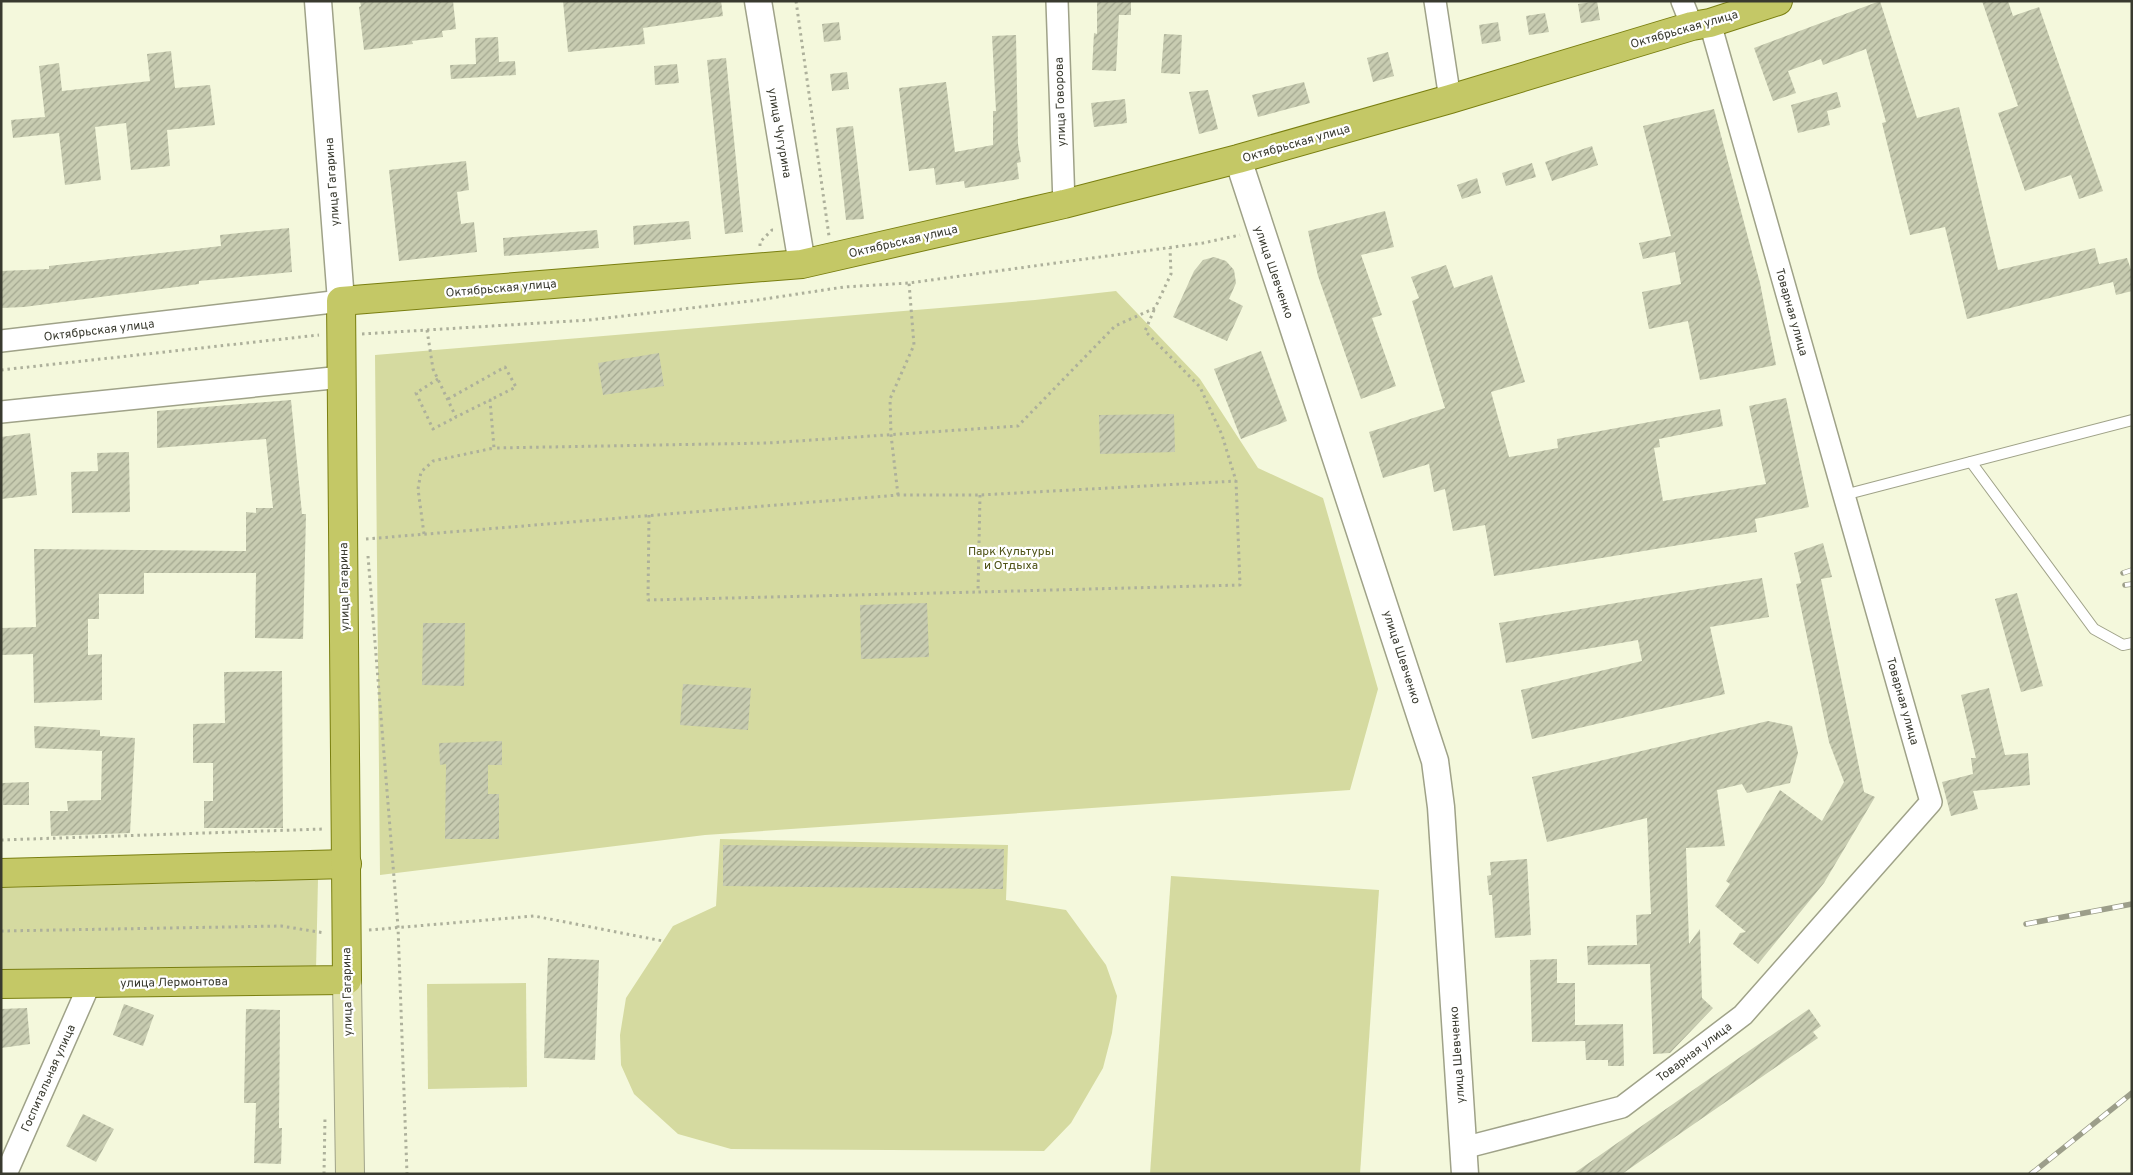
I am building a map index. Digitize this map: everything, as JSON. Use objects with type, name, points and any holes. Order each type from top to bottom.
[{"type":"main road","name":"Октябрьская улица","points":[[350,300],[802,264],[1064,204],[1238,159],[1450,99],[1778,1]]},
{"type":"main road","name":"улица Гагарина","points":[[350,300],[342,334],[342,377],[359,536],[347,864],[350,1174]]},
{"type":"main road","points":[[1,873],[347,864]]},
{"type":"main road","name":"улица Лермонтова","points":[[1,984],[347,980]]},
{"type":"street","name":"улица Гагарина","points":[[318,1],[350,300]]},
{"type":"street","name":"улица Чугурина","points":[[758,1],[802,264]]},
{"type":"street","name":"улица Говорова","points":[[1057,1],[1064,204]]},
{"type":"street","points":[[1435,1],[1450,99]]},
{"type":"street","name":"Товарная улица","points":[[1463,1148],[1622,1107],[1744,1015],[1931,802],[1844,495],[1701,25],[1682,1]]},
{"type":"street","name":"улица Шевченко","points":[[1238,159],[1435,761],[1441,807],[1465,1174]]},
{"type":"street","name":"Октябрьская улица","points":[[1,341],[350,300]]},
{"type":"street","points":[[1,412],[342,377]]},
{"type":"street","name":"Госпитальная улица","points":[[6,1174],[90,983]]},
{"type":"lane","points":[[1844,495],[2132,420]]},
{"type":"lane","points":[[1971,462],[2094,629],[2123,645],[2132,643]]},
{"type":"path","points":[[796,1],[833,257]]},
{"type":"path","points":[[350,300],[360,334],[589,320],[752,301],[844,287],[910,283],[1170,248],[1260,231]]},
{"type":"path","points":[[650,515],[648,600],[1240,585],[1236,481],[1222,435],[1200,387],[1145,331],[1171,274],[1170,248]]},
{"type":"path","points":[[898,495],[891,435],[890,399],[914,345],[910,283]]},
{"type":"path","points":[[424,534],[418,489],[422,472],[433,461],[494,448],[768,443],[1018,426],[1115,326],[1155,308]]},
{"type":"path","points":[[426,330],[434,369],[456,417]]},
{"type":"path","points":[[1,370],[342,334]]},
{"type":"path","points":[[438,379],[416,393],[433,429],[516,387],[506,367],[448,398]]},
{"type":"path","points":[[490,400],[494,448]]},
{"type":"path","points":[[407,1174],[398,928],[359,536],[424,534],[898,495],[980,495],[1236,481]]},
{"type":"path","points":[[978,592],[980,495]]},
{"type":"path","points":[[1,840],[327,829]]},
{"type":"path","points":[[1,931],[281,926],[326,933],[347,933],[534,916],[663,942]]},
{"type":"green space","name":"Парк Культуры и Отдыха","points":[[1116,291],[1200,379],[1258,468],[1323,498],[1378,689],[1350,790],[705,835],[380,875],[375,355],[1035,300]]},
{"type":"green space","points":[[720,839],[1008,845],[1006,900],[1066,910],[1106,965],[1117,996],[1112,1033],[1103,1068],[1071,1123],[1044,1151],[731,1149],[678,1134],[634,1094],[621,1065],[620,1035],[626,998],[673,926],[716,906]]},
{"type":"green space","points":[[1171,876],[1379,890],[1360,1174],[1150,1174]]},
{"type":"green space","points":[[318,879],[316,970],[1,973],[1,888]]},
{"type":"green space","points":[[526,983],[527,1087],[428,1089],[427,984]]},
{"type":"building","points":[[360,1],[453,1],[456,29],[442,31],[443,37],[412,41],[413,44],[364,50]]},
{"type":"building","points":[[563,1],[721,1],[723,16],[643,28],[645,44],[568,52]]},
{"type":"building","points":[[1097,1],[1131,1],[1131,15],[1119,15],[1116,71],[1092,70],[1094,33],[1097,34]]},
{"type":"building","points":[[1597,1],[1600,20],[1581,23],[1578,4]]},
{"type":"building","points":[[1880,1],[1917,118],[1959,107],[1998,270],[2095,248],[2099,264],[2127,258],[2132,273],[2132,291],[2116,295],[2113,282],[1967,319],[1945,227],[1910,235],[1882,123],[1886,122],[1866,49],[1823,65],[1821,59],[1788,71],[1796,93],[1773,101],[1754,48]]},
{"type":"building","points":[[1982,1],[2008,1],[2013,16],[2039,7],[2103,191],[2079,199],[2071,175],[2025,191],[1998,113],[2018,106]]},
{"type":"building","points":[[1545,13],[1549,32],[1529,35],[1526,16]]},
{"type":"building","points":[[839,22],[841,40],[824,42],[822,24]]},
{"type":"building","points":[[1498,22],[1501,41],[1482,44],[1479,25]]},
{"type":"building","points":[[1164,34],[1182,35],[1180,74],[1161,73]]},
{"type":"building","points":[[1016,35],[1018,144],[1021,162],[1017,163],[1019,179],[965,188],[964,181],[936,185],[934,168],[909,171],[899,88],[946,82],[955,152],[993,145],[993,111],[996,111],[992,36]]},
{"type":"building","points":[[498,37],[499,62],[515,61],[516,75],[451,79],[450,65],[476,64],[475,38]]},
{"type":"building","points":[[171,51],[175,88],[210,85],[215,125],[167,130],[170,166],[131,170],[126,123],[95,127],[101,180],[65,185],[59,133],[13,138],[11,120],[45,117],[39,66],[59,63],[62,91],[150,81],[147,54]]},
{"type":"building","points":[[1388,52],[1394,76],[1373,82],[1367,58]]},
{"type":"building","points":[[726,58],[743,232],[725,234],[707,60]]},
{"type":"building","points":[[677,64],[679,83],[655,85],[654,66]]},
{"type":"building","points":[[847,72],[849,89],[832,91],[830,74]]},
{"type":"building","points":[[1304,82],[1310,103],[1258,117],[1252,95]]},
{"type":"building","points":[[1208,90],[1218,129],[1199,134],[1189,92]]},
{"type":"building","points":[[1837,92],[1841,107],[1827,111],[1830,125],[1798,133],[1791,105]]},
{"type":"building","points":[[1125,99],[1127,123],[1094,127],[1091,103]]},
{"type":"building","points":[[1714,109],[1760,283],[1776,365],[1700,380],[1688,321],[1649,329],[1642,292],[1681,284],[1675,252],[1643,259],[1639,243],[1671,236],[1643,126]]},
{"type":"building","points":[[853,126],[864,219],[846,220],[836,128]]},
{"type":"building","points":[[1592,146],[1598,165],[1552,181],[1545,162]]},
{"type":"building","points":[[466,161],[469,190],[457,192],[461,224],[474,222],[477,252],[399,261],[389,170]]},
{"type":"building","points":[[1532,163],[1536,177],[1506,186],[1502,173]]},
{"type":"building","points":[[1477,178],[1481,193],[1462,199],[1457,185]]},
{"type":"building","points":[[1385,211],[1394,247],[1361,255],[1382,315],[1372,318],[1396,386],[1361,399],[1318,276],[1308,231]]},
{"type":"building","points":[[689,221],[691,239],[634,245],[633,226]]},
{"type":"building","points":[[289,228],[292,272],[199,281],[199,284],[24,307],[1,308],[1,271],[49,269],[49,266],[221,246],[220,235]]},
{"type":"building","points":[[597,230],[599,248],[504,256],[503,238]]},
{"type":"building","points":[[1214,257],[1226,261],[1234,270],[1236,283],[1229,299],[1243,306],[1227,341],[1173,317],[1194,271],[1203,260]]},
{"type":"building","points":[[1446,265],[1454,288],[1492,275],[1525,382],[1491,392],[1509,457],[1558,448],[1557,439],[1720,409],[1723,426],[1659,439],[1660,447],[1654,448],[1663,501],[1766,484],[1749,406],[1786,398],[1809,507],[1755,519],[1757,532],[1494,576],[1485,525],[1453,531],[1445,489],[1434,492],[1429,464],[1383,478],[1369,432],[1445,408],[1412,301],[1419,298],[1411,277]]},
{"type":"building","points":[[1261,351],[1287,421],[1241,439],[1214,369]]},
{"type":"building","points":[[659,353],[664,386],[603,395],[598,363]]},
{"type":"building","points":[[291,400],[302,514],[306,514],[303,639],[255,638],[256,573],[144,573],[144,594],[99,594],[99,619],[88,619],[88,655],[102,654],[102,700],[34,703],[33,654],[1,655],[1,628],[36,627],[34,549],[246,551],[246,512],[256,513],[256,508],[273,508],[266,439],[157,448],[157,411]]},
{"type":"building","points":[[1174,414],[1175,452],[1100,454],[1099,415]]},
{"type":"building","points":[[30,433],[37,495],[1,499],[1,437]]},
{"type":"building","points":[[129,452],[130,512],[72,513],[71,472],[98,471],[97,453]]},
{"type":"building","points":[[1823,543],[1832,577],[1821,579],[1864,792],[1875,797],[1824,883],[1758,964],[1733,944],[1740,933],[1746,932],[1715,906],[1730,884],[1726,881],[1780,790],[1822,821],[1844,782],[1829,742],[1796,584],[1801,583],[1794,553]]},
{"type":"building","points":[[1762,578],[1769,617],[1710,627],[1725,694],[1532,739],[1521,690],[1642,661],[1638,640],[1506,663],[1499,623]]},
{"type":"building","points":[[2017,593],[2043,686],[2021,692],[1995,599]]},
{"type":"building","points":[[927,603],[929,657],[861,659],[860,605]]},
{"type":"building","points":[[423,623],[465,623],[464,686],[422,685]]},
{"type":"building","points":[[282,671],[283,828],[204,828],[204,801],[213,801],[213,763],[193,763],[193,724],[225,723],[224,672]]},
{"type":"building","points":[[683,684],[751,688],[748,730],[680,725]]},
{"type":"building","points":[[1989,688],[2005,755],[2028,753],[2030,785],[1973,791],[1978,809],[1951,816],[1942,782],[1973,774],[1971,758],[1976,758],[1961,695]]},
{"type":"building","points":[[1768,721],[1792,726],[1798,753],[1790,783],[1747,793],[1742,784],[1717,790],[1725,846],[1686,848],[1689,944],[1700,929],[1702,998],[1713,1008],[1670,1053],[1653,1054],[1650,964],[1588,965],[1587,946],[1637,945],[1636,915],[1651,914],[1647,818],[1547,842],[1532,777]]},
{"type":"building","points":[[34,726],[100,730],[100,736],[135,738],[130,833],[51,836],[50,811],[68,811],[67,801],[101,800],[102,751],[35,748]]},
{"type":"building","points":[[502,741],[502,765],[488,765],[488,794],[499,794],[499,839],[445,839],[446,764],[440,765],[439,743]]},
{"type":"building","points":[[29,782],[29,805],[3,805],[2,783]]},
{"type":"building","points":[[723,845],[1004,849],[1003,889],[723,886]]},
{"type":"building","points":[[1527,859],[1531,935],[1495,938],[1492,895],[1489,895],[1487,876],[1491,875],[1490,862]]},
{"type":"building","points":[[548,958],[599,960],[595,1060],[544,1058]]},
{"type":"building","points":[[1557,959],[1557,983],[1575,983],[1575,1025],[1623,1024],[1624,1066],[1608,1066],[1608,1060],[1586,1060],[1585,1041],[1532,1042],[1530,960]]},
{"type":"building","points":[[124,1004],[154,1015],[143,1046],[113,1035]]},
{"type":"building","points":[[27,1008],[30,1044],[1,1048],[1,1009]]},
{"type":"building","points":[[246,1009],[280,1010],[279,1128],[282,1128],[281,1164],[254,1163],[256,1103],[244,1103]]},
{"type":"building","points":[[1809,1009],[1821,1026],[1813,1032],[1818,1038],[1622,1174],[1573,1174]]},
{"type":"building","points":[[83,1114],[114,1129],[96,1162],[66,1146]]},
{"type":"railway","points":[[2123,573],[2132,570]]},
{"type":"railway","points":[[2125,585],[2132,584]]},
{"type":"railway","points":[[2026,924],[2132,904]]},
{"type":"railway","points":[[2031,1174],[2132,1093]]}]
